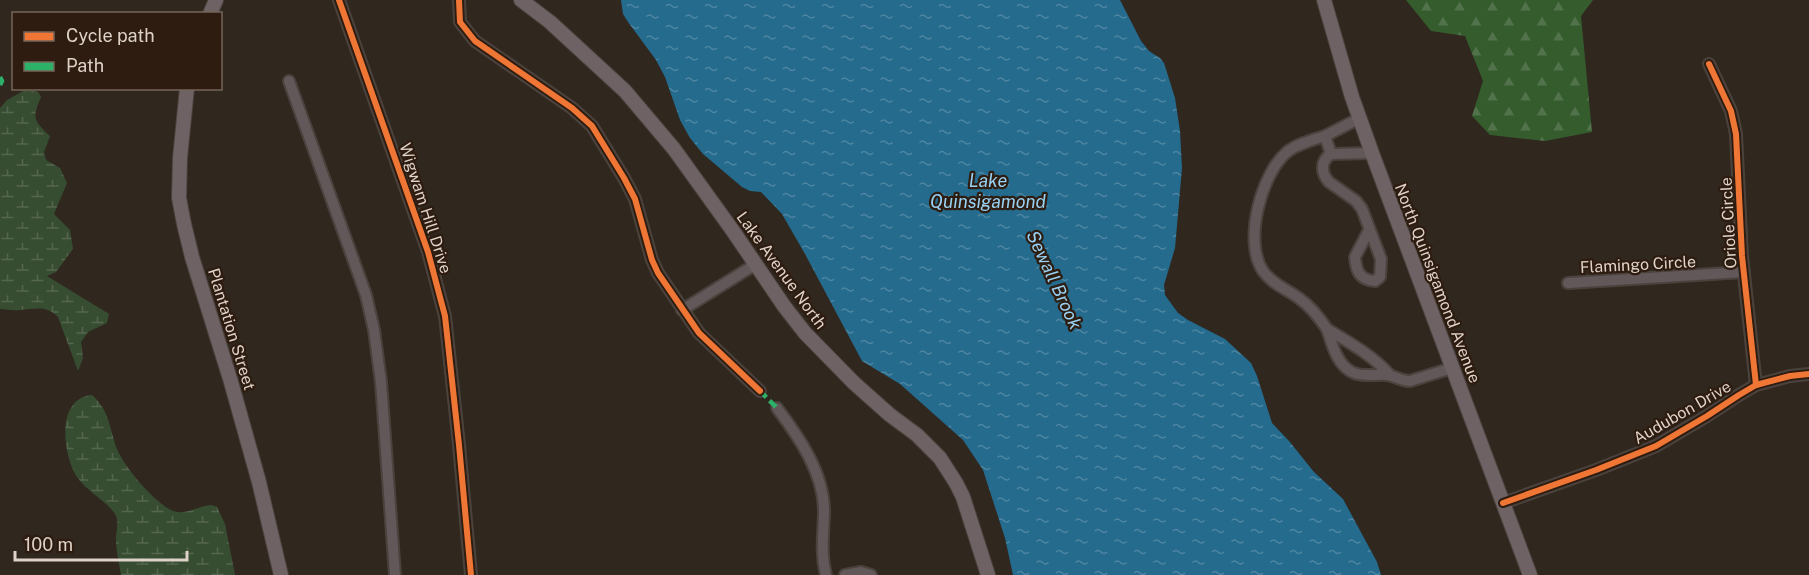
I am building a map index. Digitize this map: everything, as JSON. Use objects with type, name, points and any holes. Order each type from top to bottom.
[{"type":"main road","name":"Lake Avenue North","points":[[521,0],[550,22],[625,91],[680,156],[791,316],[829,358],[940,458],[963,497],[987,575]]},
{"type":"main road","name":"North Quinsigamond Avenue","points":[[1324,0],[1359,118],[1503,503],[1525,573]]},
{"type":"main road","name":"Plantation Street","points":[[187,90],[180,158],[179,198],[182,216],[259,482],[281,575]]},
{"type":"street","name":"Wigwam Hill Drive","points":[[339,0],[428,252],[445,316],[471,575]]},
{"type":"street","points":[[459,0],[459,19],[474,41],[572,108],[592,126],[630,190],[658,273],[699,333],[760,391]]},
{"type":"street","name":"Oriole Circle","points":[[1709,64],[1731,111],[1735,128],[1745,295],[1756,386]]},
{"type":"street","points":[[289,81],[366,296],[372,321],[381,382],[395,575]]},
{"type":"street","points":[[1359,118],[1325,136],[1298,146],[1286,153],[1278,162],[1266,183],[1259,203],[1255,242],[1261,268],[1268,278],[1310,307],[1327,329],[1379,362],[1390,375]]},
{"type":"street","points":[[1325,136],[1330,154]]},
{"type":"street","points":[[1369,230],[1356,201],[1325,178],[1323,165],[1325,158],[1330,154],[1372,153]]},
{"type":"street","points":[[682,310],[756,264]]},
{"type":"street","name":"Flamingo Circle","points":[[1568,283],[1744,272]]},
{"type":"street","points":[[1327,329],[1334,351],[1349,370],[1357,374],[1390,375],[1410,381],[1452,368]]},
{"type":"street","name":"Audubon Drive","points":[[1503,503],[1656,446],[1739,394],[1756,386],[1790,376],[1809,374]]},
{"type":"street","points":[[777,408],[789,424],[819,477],[823,498],[822,548],[826,575]]},
{"type":"street","points":[[845,575],[861,572],[871,575]]},
{"type":"green space","points":[[1406,0],[1593,0],[1581,16],[1592,132],[1545,141],[1490,135],[1472,116],[1483,81],[1465,36],[1431,31]]},
{"type":"green space","points":[[25,90],[38,92],[41,97],[35,114],[37,122],[50,136],[44,152],[46,160],[60,168],[67,183],[54,214],[70,230],[73,249],[56,272],[47,276],[109,314],[107,323],[88,332],[81,342],[83,358],[78,371],[58,317],[54,313],[40,309],[0,309],[0,108],[7,100]]},
{"type":"green space","points":[[92,395],[106,414],[121,457],[154,498],[176,512],[189,511],[206,505],[217,507],[225,524],[235,575],[121,575],[116,548],[116,516],[109,506],[77,477],[68,456],[65,429],[67,417],[72,406],[80,399]]},
{"type":"water","name":"Lake Quinsigamond","points":[[621,0],[1120,0],[1141,41],[1164,63],[1175,98],[1182,168],[1175,248],[1164,285],[1165,295],[1178,313],[1225,339],[1251,363],[1272,423],[1314,472],[1343,499],[1377,562],[1381,575],[1013,575],[1005,538],[983,470],[963,440],[900,384],[862,361],[782,214],[761,192],[750,191],[742,187],[703,154],[690,138],[680,120],[665,77],[656,60],[623,14]]},
{"type":"marked path","points":[[0,77],[2,81],[0,85]]},
{"type":"marked path","points":[[760,391],[777,408]]},
{"type":"cycle path","points":[[339,0],[428,252],[445,316],[471,575]]},
{"type":"cycle path","points":[[459,0],[460,22],[475,41],[572,108],[592,126],[635,199],[652,260],[658,273],[699,333],[760,391]]},
{"type":"cycle path","points":[[1709,64],[1731,111],[1736,134],[1742,256],[1756,385]]},
{"type":"cycle path","points":[[1503,503],[1656,446],[1756,385],[1790,376],[1809,374]]},
{"type":"water label","name":"Sewall Brook","points":[[1054,280]]}]
